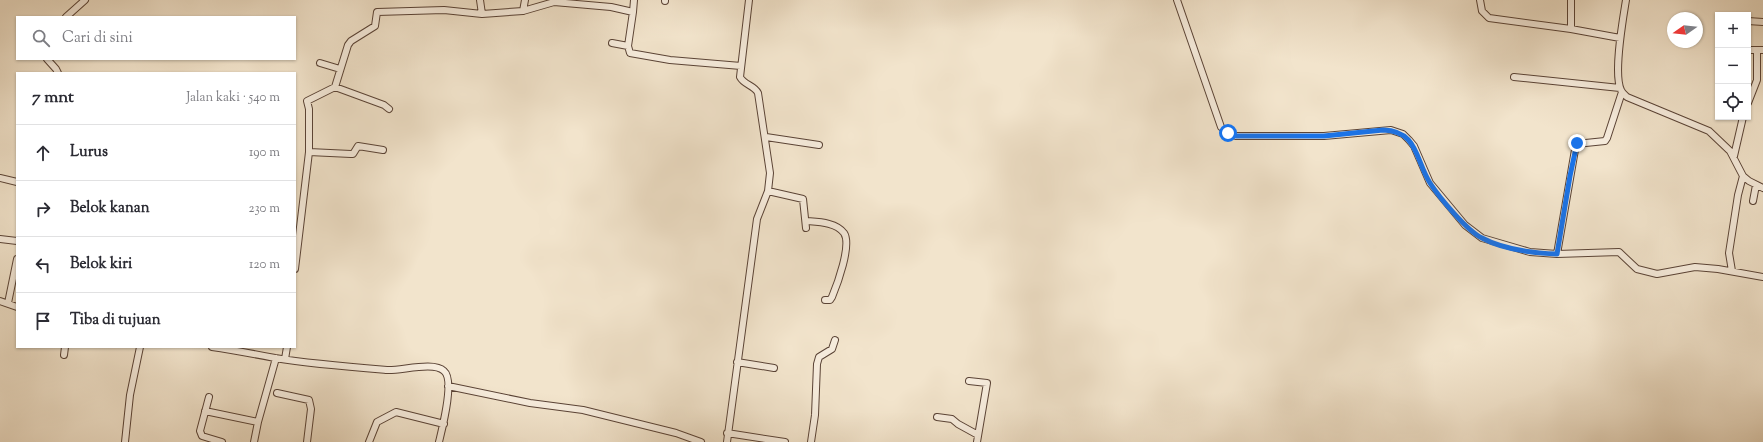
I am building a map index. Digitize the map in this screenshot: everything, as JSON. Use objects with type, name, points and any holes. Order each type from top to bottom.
[{"type":"street","points":[[67,16],[85,0]]},
{"type":"street","points":[[480,0],[482,14]]},
{"type":"street","points":[[523,11],[524,0]]},
{"type":"street","points":[[634,0],[628,46],[630,53],[670,60],[740,66]]},
{"type":"street","points":[[727,442],[736,362],[757,219],[768,191],[770,173],[766,137],[758,93],[755,87],[749,86],[741,79],[740,66],[749,0]]},
{"type":"street","points":[[1177,0],[1221,127],[1228,133],[1236,136],[1324,136],[1391,130],[1403,134],[1414,146],[1430,183],[1465,225],[1472,232],[1482,238],[1530,252],[1557,254],[1619,252],[1637,269],[1657,274],[1695,267],[1763,277]]},
{"type":"street","points":[[1480,0],[1482,11],[1488,18],[1571,29],[1620,38]]},
{"type":"street","points":[[1571,0],[1571,29]]},
{"type":"street","points":[[1557,254],[1576,144],[1605,141],[1608,138],[1621,90],[1619,75],[1620,38],[1626,0]]},
{"type":"street","points":[[335,87],[348,45],[351,41],[375,26],[377,12],[444,10],[482,14],[523,11],[557,1],[610,7],[632,12]]},
{"type":"street","points":[[1751,21],[1763,22]]},
{"type":"street","points":[[612,43],[628,46]]},
{"type":"street","points":[[1751,97],[1760,80],[1760,50]]},
{"type":"street","points":[[48,60],[58,72]]},
{"type":"street","points":[[320,63],[340,69]]},
{"type":"street","points":[[1514,78],[1621,90],[1627,97],[1709,131],[1734,156],[1743,176],[1763,188]]},
{"type":"street","points":[[296,252],[309,152],[309,109],[307,101],[335,87],[384,105],[389,109]]},
{"type":"street","points":[[1734,156],[1742,120]]},
{"type":"street","points":[[766,137],[819,145]]},
{"type":"street","points":[[309,152],[353,154],[358,146],[383,150]]},
{"type":"street","points":[[1732,272],[1729,253],[1738,196],[1743,176]]},
{"type":"street","points":[[0,178],[16,182]]},
{"type":"street","points":[[1753,201],[1756,185]]},
{"type":"street","points":[[768,191],[803,199],[806,224],[830,224],[844,233],[846,239],[840,274],[832,297],[830,300],[825,300]]},
{"type":"street","points":[[0,239],[16,241]]},
{"type":"street","points":[[8,303],[16,264]]},
{"type":"street","points":[[0,301],[16,307]]},
{"type":"street","points":[[811,442],[815,415],[817,364],[820,355],[832,349],[835,340]]},
{"type":"street","points":[[64,355],[65,348]]},
{"type":"street","points":[[125,442],[130,395],[140,348]]},
{"type":"street","points":[[218,348],[276,358],[390,370],[419,367],[442,369],[447,374],[448,386],[444,424],[439,442]]},
{"type":"street","points":[[285,359],[286,348]]},
{"type":"street","points":[[254,442],[276,358]]},
{"type":"street","points":[[736,362],[774,368]]},
{"type":"street","points":[[969,381],[987,383],[977,442]]},
{"type":"street","points":[[448,386],[530,403],[583,410],[676,433],[701,442]]},
{"type":"street","points":[[277,393],[309,400],[311,409],[307,442]]},
{"type":"street","points":[[210,397],[200,427],[201,434],[222,442]]},
{"type":"street","points":[[205,411],[258,422]]},
{"type":"street","points":[[369,442],[377,422],[396,412],[444,424]]},
{"type":"street","points":[[937,416],[952,419],[978,435]]},
{"type":"street","points":[[727,433],[785,442]]},
{"type":"route","points":[[1228,133],[1236,136],[1324,136],[1391,130],[1403,134],[1414,146],[1430,183],[1472,232],[1482,238],[1502,245],[1530,252],[1546,254],[1557,254],[1577,143]]}]
